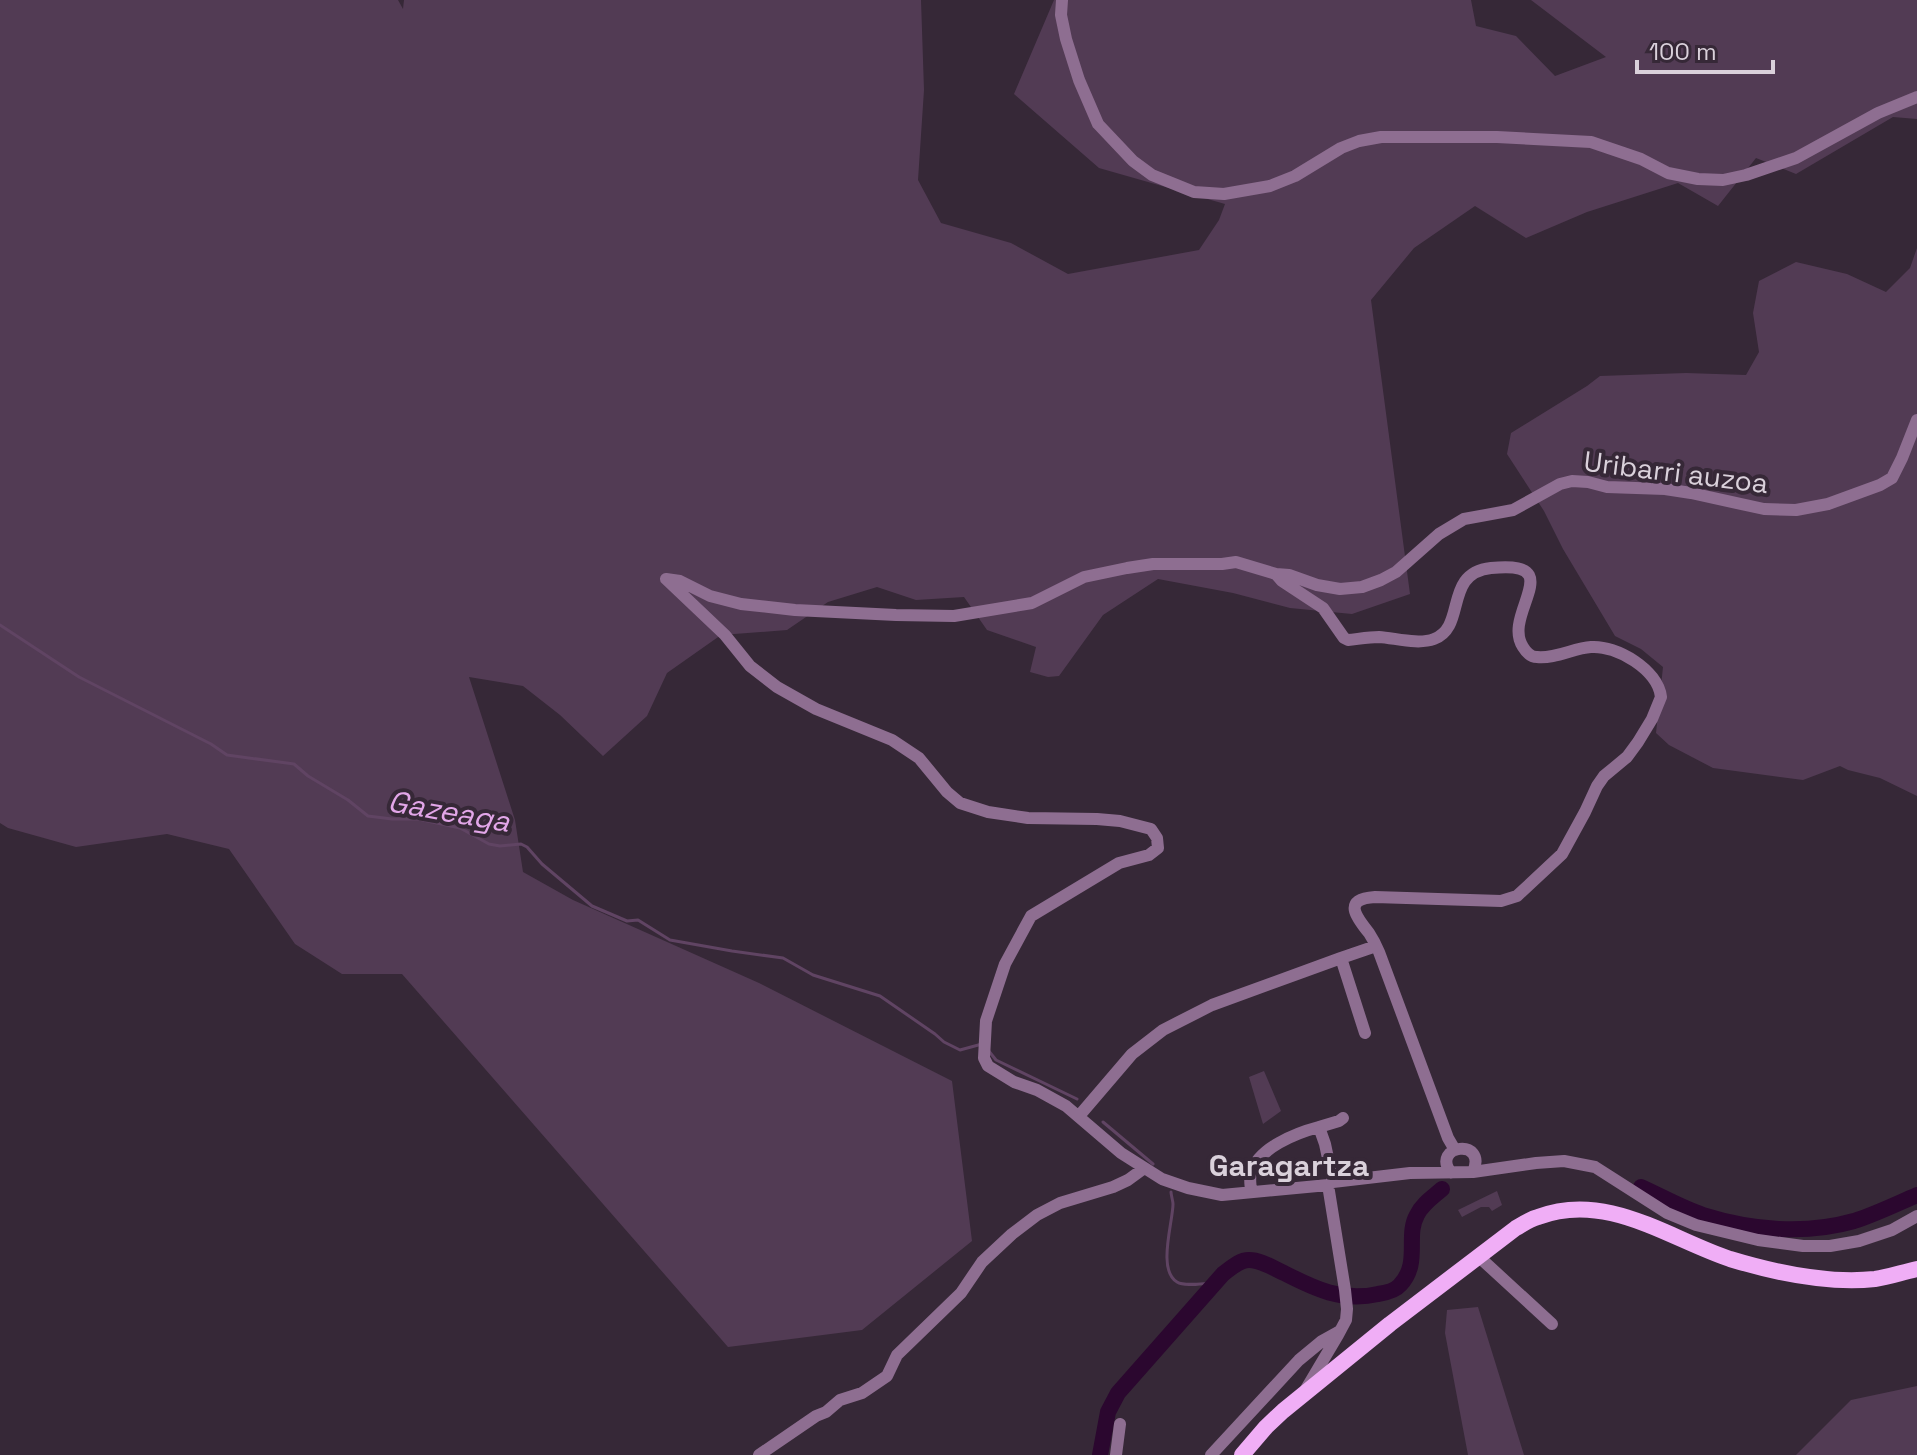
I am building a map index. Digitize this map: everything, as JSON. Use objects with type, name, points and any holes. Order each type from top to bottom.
[{"type":"main road","points":[[1242,1455],[1266,1427],[1304,1394],[1478,1256],[1516,1228],[1538,1217],[1571,1210],[1608,1211],[1727,1258],[1776,1271],[1826,1279],[1876,1279],[1917,1269]]},
{"type":"street","points":[[1062,0],[1061,15],[1066,39],[1098,124],[1133,161],[1152,175],[1194,192],[1224,194],[1270,186],[1295,176],[1341,148],[1381,137],[1497,137],[1591,142],[1641,159],[1668,173],[1723,180],[1796,158],[1878,113],[1917,97]]},
{"type":"street","name":"Uribarri auzoa","points":[[1079,1116],[1037,1090],[1014,1082],[988,1066],[984,1058],[986,1021],[1005,964],[1031,916],[1119,863],[1149,855],[1158,848],[1157,838],[1151,829],[1120,821],[1028,818],[988,812],[960,803],[919,758],[892,740],[816,709],[777,687],[750,666],[725,635],[666,579],[680,581],[722,601],[864,614],[954,616],[1032,603],[1084,577],[1153,564],[1236,562],[1329,587],[1362,587],[1396,572],[1448,527],[1464,519],[1513,510],[1560,484],[1572,481],[1607,487],[1665,489],[1764,509],[1796,510],[1828,504],[1892,478],[1917,420]]},
{"type":"street","points":[[1276,574],[1317,602],[1348,640],[1376,637],[1423,641],[1439,637],[1448,628],[1462,585],[1469,576],[1482,570],[1516,567],[1528,573],[1532,584],[1517,634],[1531,656],[1545,657],[1602,647],[1629,658],[1657,684],[1661,697],[1645,732],[1627,757],[1601,780],[1562,854],[1517,896],[1501,901],[1363,898],[1358,902],[1356,918],[1376,946],[1455,1150]]},
{"type":"street","points":[[1376,946],[1212,1005],[1161,1031],[1132,1054],[1079,1116],[1143,1169],[1188,1188],[1222,1195],[1410,1173],[1473,1172],[1564,1161],[1595,1167],[1667,1213],[1696,1225],[1758,1240],[1830,1246],[1859,1241],[1892,1230],[1917,1216]]},
{"type":"street","points":[[1341,958],[1365,1033]]},
{"type":"street","points":[[1251,1192],[1250,1175],[1264,1154],[1292,1136],[1343,1118]]},
{"type":"street","points":[[1304,1394],[1346,1320],[1346,1297],[1325,1144],[1319,1127]]},
{"type":"street","points":[[1445,1173],[1448,1155],[1466,1148],[1472,1151],[1477,1165],[1473,1172]]},
{"type":"street","points":[[759,1455],[840,1400],[862,1393],[887,1376],[897,1355],[961,1293],[982,1262],[1037,1215],[1060,1203],[1113,1187],[1143,1169]]},
{"type":"street","points":[[1478,1256],[1552,1324]]},
{"type":"street","points":[[1211,1455],[1299,1360],[1340,1331]]},
{"type":"street","points":[[1116,1455],[1120,1424]]},
{"type":"shaded area","points":[[0,0],[398,0],[403,9],[404,0],[921,0],[924,90],[918,180],[941,223],[1011,243],[1068,274],[1199,250],[1219,220],[1225,204],[1099,168],[1014,94],[1054,0],[1471,0],[1476,26],[1516,36],[1555,76],[1606,57],[1531,0],[1917,0],[1917,119],[1893,117],[1796,174],[1756,158],[1718,206],[1678,183],[1587,212],[1526,238],[1475,206],[1414,248],[1371,300],[1410,594],[1352,614],[1290,608],[1233,593],[1158,579],[1103,615],[1059,676],[1048,677],[1030,672],[1036,647],[987,630],[964,597],[916,600],[877,587],[828,602],[787,630],[721,635],[667,673],[647,716],[603,756],[560,715],[523,686],[469,677],[515,820],[523,872],[573,900],[759,983],[952,1081],[972,1241],[862,1330],[728,1347],[402,974],[342,974],[295,944],[229,849],[167,834],[76,847],[0,823]]},
{"type":"shaded area","points":[[1917,248],[1917,796],[1880,778],[1840,766],[1803,780],[1713,768],[1669,745],[1656,733],[1663,667],[1641,649],[1615,636],[1544,511],[1507,454],[1511,433],[1600,376],[1686,373],[1746,375],[1759,352],[1753,313],[1759,281],[1796,262],[1847,274],[1886,292],[1910,268]]},
{"type":"shaded area","points":[[1264,1071],[1281,1111],[1263,1124],[1249,1077]]},
{"type":"shaded area","points":[[1497,1191],[1502,1205],[1492,1211],[1489,1207],[1481,1207],[1462,1217],[1458,1210]]},
{"type":"shaded area","points":[[1478,1307],[1524,1455],[1468,1455],[1445,1333],[1447,1310]]},
{"type":"shaded area","points":[[1917,1386],[1917,1455],[1796,1455],[1851,1400]]},
{"type":"waterway","name":"Gazeaga","points":[[0,625],[79,677],[227,755],[294,764],[368,816],[418,819],[460,828],[489,844],[521,844],[592,906],[627,921],[638,920],[670,940],[783,958],[813,975],[880,996],[960,1050],[982,1044]]},
{"type":"waterway","name":"Gazeaga","points":[[988,1050],[996,1060],[1077,1099]]},
{"type":"waterway","name":"Gazeaga","points":[[1103,1122],[1153,1164]]},
{"type":"waterway","points":[[1641,1187],[1703,1215],[1778,1229],[1816,1228],[1854,1221],[1917,1195]]},
{"type":"waterway","points":[[1100,1455],[1108,1412],[1118,1393],[1229,1269],[1242,1261],[1253,1260],[1341,1295],[1365,1296],[1390,1291],[1400,1285],[1410,1268],[1412,1232],[1417,1215],[1442,1189]]},
{"type":"waterway","name":"Gazeaga","points":[[1171,1192],[1173,1204],[1167,1257],[1171,1276],[1185,1284],[1214,1283]]},
{"type":"district","name":"Garagartza","points":[[1289,1165]]}]
